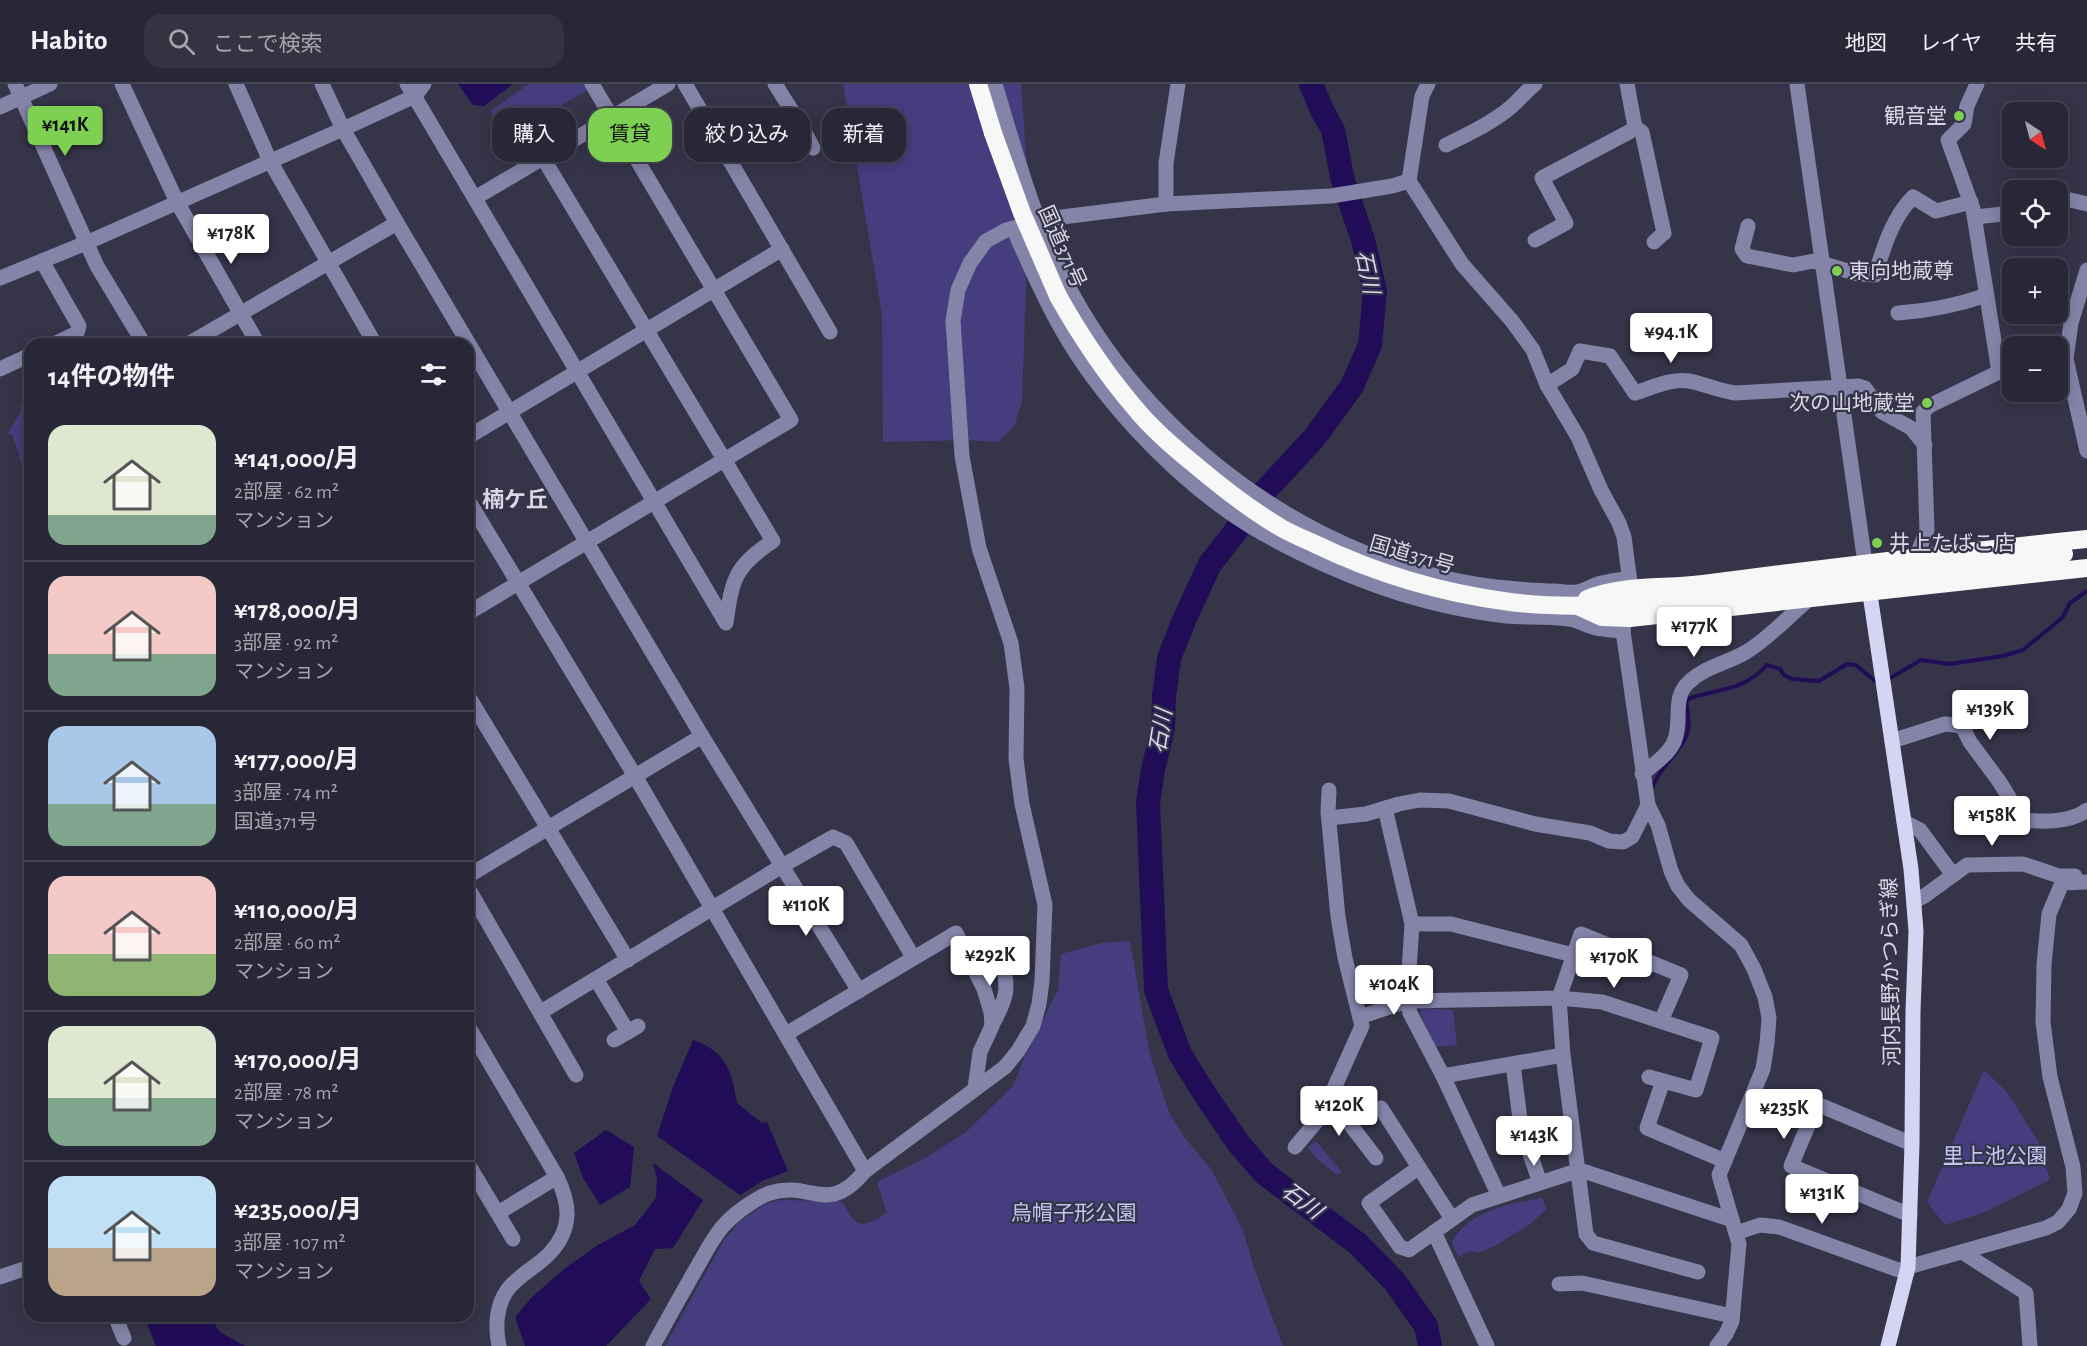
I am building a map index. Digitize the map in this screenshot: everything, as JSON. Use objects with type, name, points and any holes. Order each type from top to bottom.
[{"type":"highway","name":"国道371号","points":[[978,84],[1022,213],[1058,296],[1075,326],[1111,379],[1136,410],[1172,446],[1215,482],[1279,527],[1342,557],[1416,584],[1510,602],[1574,604],[1632,603],[1781,588],[2087,551]]},
{"type":"highway","points":[[1574,604],[1605,591],[1695,585],[1916,557],[2087,539]]},
{"type":"highway","points":[[1574,604],[1602,617],[1630,618],[2087,568]]},
{"type":"main road","name":"河内長野かつらぎ線","points":[[1865,563],[1904,822],[1916,931],[1908,1270],[1888,1346]]},
{"type":"street","points":[[0,106],[17,91],[50,84]]},
{"type":"street","points":[[122,84],[177,202],[254,338]]},
{"type":"street","points":[[236,84],[270,161],[371,338]]},
{"type":"street","points":[[322,84],[343,129],[396,223],[465,338]]},
{"type":"street","points":[[592,84],[607,108]]},
{"type":"street","points":[[628,108],[669,84]]},
{"type":"street","points":[[686,84],[830,332]]},
{"type":"street","points":[[776,84],[813,148]]},
{"type":"street","points":[[995,84],[1040,222],[1065,280],[1082,310],[1104,345],[1146,398],[1171,424],[1238,481],[1288,514],[1344,543],[1391,562],[1442,578],[1525,590],[1578,592],[1599,584],[1630,580],[1624,537],[1619,523],[1601,490],[1578,437],[1547,385],[1533,350],[1512,321],[1462,264],[1409,181],[1422,96],[1428,84]]},
{"type":"street","points":[[1166,204],[1166,163],[1178,84]]},
{"type":"street","points":[[1446,145],[1495,118],[1512,106],[1535,84]]},
{"type":"street","points":[[1627,84],[1635,127],[1642,132],[1664,232],[1654,242]]},
{"type":"street","points":[[1797,84],[1865,563]]},
{"type":"street","points":[[1977,84],[1967,106],[1964,124],[1948,140],[1973,209],[1987,296],[2002,355]]},
{"type":"street","points":[[0,278],[86,243],[343,129],[416,88],[475,198],[726,622],[731,588],[740,568],[753,554],[773,541],[545,162]]},
{"type":"street","points":[[17,91],[97,266],[140,338]]},
{"type":"street","points":[[1535,240],[1566,224],[1542,178],[1635,127]]},
{"type":"street","points":[[475,198],[536,162]]},
{"type":"street","points":[[474,610],[791,420],[639,162]]},
{"type":"street","points":[[653,1346],[694,1272],[724,1225],[750,1204],[769,1193],[790,1191],[824,1195],[840,1194],[855,1184],[865,1171],[1005,1067],[1033,1026],[1039,1004],[1045,905],[1022,804],[1016,759],[1017,688],[1011,643],[979,548],[962,456],[953,321],[958,290],[969,263],[986,241],[1006,230],[1040,222],[1166,204],[1331,196],[1409,181]]},
{"type":"street","points":[[1748,226],[1742,249],[1747,256],[1793,265],[1814,261],[1858,274],[1875,275],[1887,238],[1904,207],[1913,197],[1936,211],[1973,209],[2002,212]]},
{"type":"street","points":[[2068,199],[2087,204]]},
{"type":"street","points":[[198,338],[396,223]]},
{"type":"street","points":[[1013,228],[1038,286],[1063,331],[1118,410],[1193,483],[1231,513],[1299,552],[1364,582],[1395,593],[1463,610],[1506,616],[1574,620],[1597,628],[1624,627],[1642,774],[1648,805],[1658,825],[1671,871],[1678,886],[1689,900],[1741,945],[1765,997],[1769,1018],[1762,1069],[1719,1175],[1739,1244],[1732,1316],[1726,1334],[1717,1346]]},
{"type":"street","points":[[474,433],[782,249]]},
{"type":"street","points":[[42,261],[79,326],[76,333],[66,338]]},
{"type":"street","points":[[2068,336],[2087,270]]},
{"type":"street","points":[[1898,313],[1918,312],[1987,296]]},
{"type":"street","points":[[1547,385],[1572,369],[1580,351],[1610,356],[1635,393],[1674,381],[1688,381],[1735,393],[1859,386],[1865,388],[1882,412],[1911,428],[1925,445]]},
{"type":"street","points":[[474,352],[702,736],[859,990]]},
{"type":"street","points":[[0,369],[24,358]]},
{"type":"street","points":[[1916,557],[1927,530],[1923,412],[1929,406],[2002,373]]},
{"type":"street","points":[[2068,381],[2087,451]]},
{"type":"street","points":[[474,510],[635,776],[865,1171]]},
{"type":"street","points":[[1642,774],[1674,743],[1679,727],[1677,708],[1680,694],[1688,682],[1706,670],[1746,652],[1809,599]]},
{"type":"street","points":[[474,706],[628,960]]},
{"type":"street","points":[[1892,741],[1945,724],[1962,726],[1970,742],[1999,781],[2023,820],[2040,821],[2078,817],[2087,810]]},
{"type":"street","points":[[474,872],[702,736]]},
{"type":"street","points":[[1295,1147],[1322,1115],[1362,1026],[1345,958],[1338,917],[1329,818],[1329,790]]},
{"type":"street","points":[[1329,818],[1366,814],[1420,800],[1449,801],[1535,824],[1590,833],[1609,841],[1623,842],[1632,837],[1648,805]]},
{"type":"street","points":[[1385,808],[1412,924],[1407,1001],[1410,1013],[1443,1076],[1499,1196]]},
{"type":"street","points":[[1904,822],[1920,830],[1953,875]]},
{"type":"street","points":[[541,1012],[833,837],[846,843],[913,957]]},
{"type":"street","points":[[1914,901],[1967,865],[2023,864],[2060,876],[2087,876]]},
{"type":"street","points":[[1418,1168],[1369,1203],[1400,1247],[1409,1250],[1472,1205],[1577,1171],[1586,1172],[1734,1226],[1779,1227],[1908,1270],[2046,1228],[2058,1222],[2069,1209],[2075,1193],[2073,1167],[2050,1077],[2043,1022],[2044,964],[2049,914],[2062,883],[2087,882]]},
{"type":"street","points":[[474,898],[576,1075]]},
{"type":"street","points":[[1412,924],[1451,924],[1573,955]]},
{"type":"street","points":[[786,1034],[957,933],[984,989],[991,1012],[992,1026]]},
{"type":"street","points":[[1661,1021],[1681,975],[1581,934],[1559,998],[1563,1055],[1586,1234],[1593,1243],[1698,1272]]},
{"type":"street","points":[[975,1088],[980,1052],[1007,991],[1001,951]]},
{"type":"street","points":[[596,979],[633,1029],[614,1040]]},
{"type":"street","points":[[1360,1017],[1407,1001],[1559,998],[1602,1002],[1712,1038],[1696,1090],[1656,1079],[1647,1128],[1725,1161]]},
{"type":"street","points":[[474,1036],[557,1177],[565,1194],[569,1212],[563,1233],[550,1252],[508,1289],[496,1318],[499,1346]]},
{"type":"street","points":[[1443,1076],[1563,1055]]},
{"type":"street","points":[[1513,1064],[1521,1128],[1540,1183]]},
{"type":"street","points":[[1329,1097],[1376,1158]]},
{"type":"street","points":[[1910,1215],[1791,1166],[1817,1104],[1912,1144]]},
{"type":"street","points":[[1381,1108],[1452,1219]]},
{"type":"street","points":[[474,1174],[513,1239]]},
{"type":"street","points":[[498,1213],[557,1177]]},
{"type":"street","points":[[1434,1232],[1487,1346]]},
{"type":"street","points":[[1962,1252],[2026,1293],[2030,1346]]},
{"type":"street","points":[[0,1277],[24,1268]]},
{"type":"street","points":[[1559,1284],[1582,1283],[1732,1316]]},
{"type":"street","points":[[117,1322],[124,1338]]},
{"type":"green space","points":[[529,84],[589,84],[591,88],[557,108],[494,108]]},
{"type":"green space","points":[[843,84],[1021,84],[1029,196],[1022,402],[1014,427],[998,442],[964,440],[883,442],[882,315],[856,162],[906,162],[906,108],[847,108]]},
{"type":"green space","points":[[24,398],[24,471],[13,436],[8,433],[21,411]]},
{"type":"green space","name":"烏帽子形公園","points":[[1130,941],[1149,1051],[1169,1112],[1184,1137],[1211,1169],[1243,1230],[1253,1265],[1283,1346],[665,1346],[724,1240],[741,1220],[765,1204],[780,1200],[842,1201],[852,1217],[860,1224],[871,1222],[887,1213],[877,1182],[922,1160],[966,1132],[1013,1086],[1025,1056],[1058,990],[1061,954],[1101,943]]},
{"type":"green space","points":[[1421,1008],[1453,1010],[1457,1045],[1435,1047],[1420,1013]]},
{"type":"green space","name":"里上池公園","points":[[1984,1070],[2007,1092],[2038,1141],[2050,1180],[1983,1213],[1945,1225],[1927,1202]]},
{"type":"green space","points":[[1316,1141],[1342,1172],[1337,1175],[1318,1160],[1308,1147]]},
{"type":"green space","points":[[1542,1198],[1547,1209],[1530,1224],[1495,1246],[1478,1253],[1471,1251],[1458,1257],[1452,1242],[1468,1223],[1491,1210]]},
{"type":"shaded area","points":[[458,84],[513,84],[484,106],[473,105]]},
{"type":"shaded area","points":[[693,1040],[713,1050],[726,1064],[737,1103],[762,1123],[767,1122],[788,1171],[764,1180],[740,1195],[657,1136],[673,1087]]},
{"type":"shaded area","points":[[606,1130],[634,1147],[630,1187],[600,1205],[583,1178],[574,1153]]},
{"type":"shaded area","points":[[653,1163],[703,1200],[673,1248],[655,1249],[639,1281],[651,1299],[606,1346],[525,1346],[515,1317],[532,1297],[564,1269],[598,1245],[635,1225],[656,1198],[657,1179]]},
{"type":"shaded area","points":[[146,1322],[213,1322],[220,1332],[245,1346],[156,1346]]},
{"type":"waterway","name":"石川","points":[[1311,84],[1333,130],[1343,181],[1363,240],[1375,291],[1370,345],[1352,386],[1314,438],[1252,505],[1235,532],[1210,564],[1169,658],[1163,727],[1148,802],[1156,990],[1180,1054],[1239,1144],[1264,1173],[1358,1244],[1395,1282],[1426,1326],[1430,1346]]},
{"type":"waterway","points":[[1890,678],[1921,660],[1950,664],[2003,656],[2023,650],[2063,617],[2070,603],[2087,591]]},
{"type":"waterway","points":[[1651,789],[1685,739],[1689,724],[1686,702],[1690,698],[1732,688],[1749,680],[1767,665],[1780,669],[1784,675],[1792,679],[1819,681],[1847,664],[1856,665],[1875,681]]},
{"type":"place","name":"観音堂","points":[[1959,116]]},
{"type":"place","name":"東向地蔵尊","points":[[1837,271]]},
{"type":"place","name":"次の山地蔵堂","points":[[1927,403]]},
{"type":"place","name":"井上たばこ店","points":[[1877,543]]},
{"type":"district","name":"楠ケ丘","points":[[515,500]]}]
